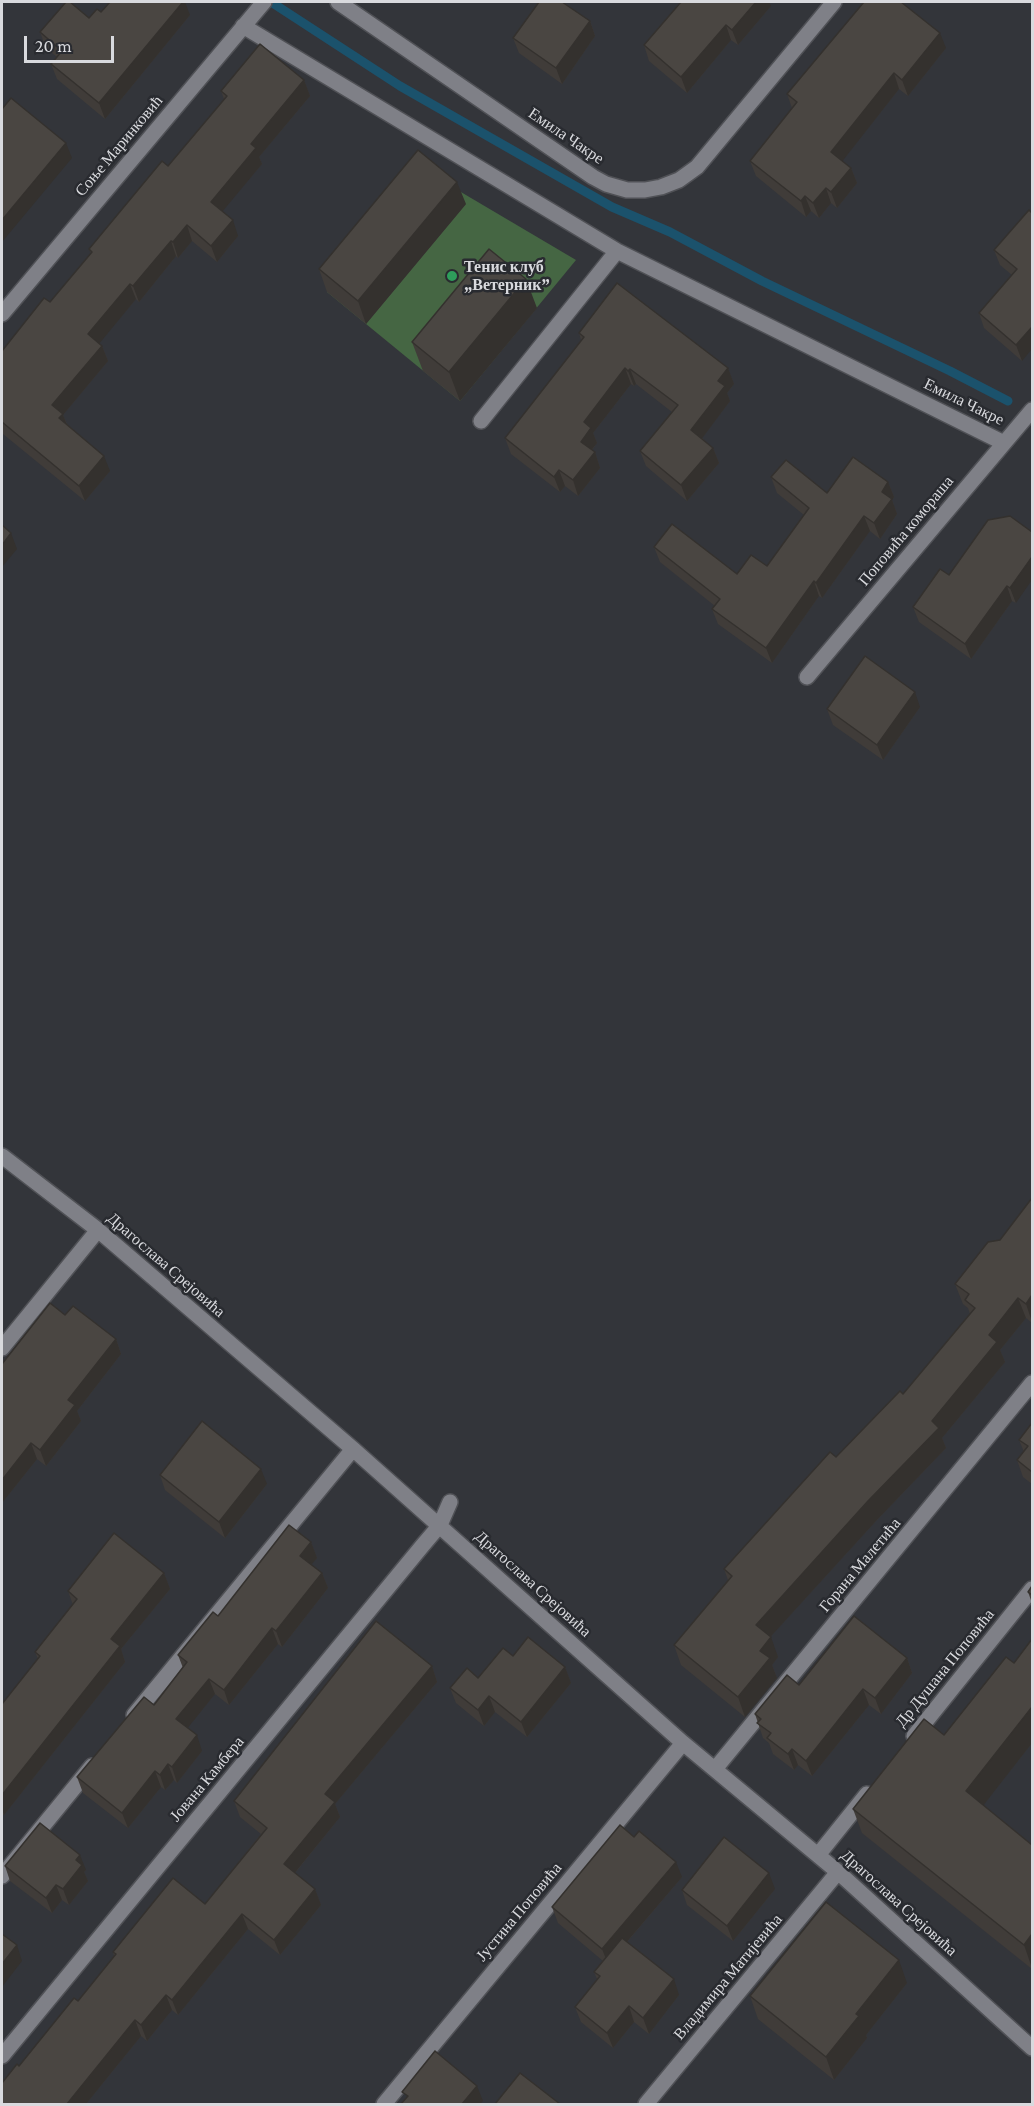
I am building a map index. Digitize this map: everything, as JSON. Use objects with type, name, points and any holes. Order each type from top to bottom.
[{"type":"street","name":"Соње Маринковић","points":[[2,314],[264,2]]},
{"type":"street","name":"Емила Чакре","points":[[338,2],[593,177],[606,184],[627,190],[645,190],[679,180],[697,167],[834,2]]},
{"type":"street","name":"Емила Чакре","points":[[243,26],[617,251],[1004,442]]},
{"type":"street","points":[[481,421],[617,251]]},
{"type":"street","name":"Поповића комораша","points":[[807,677],[1032,410]]},
{"type":"street","name":"Драгослава Срејовића","points":[[2,1156],[98,1230],[440,1524],[683,1743],[838,1872],[1032,2048]]},
{"type":"street","points":[[2,1348],[98,1230]]},
{"type":"street","name":"Горана Малетића","points":[[715,1769],[1032,1383]]},
{"type":"street","points":[[122,1730],[353,1449]]},
{"type":"street","name":"Јована Камбера","points":[[2,2056],[440,1524],[450,1502]]},
{"type":"street","name":"Др Душана Поповића","points":[[906,1745],[1032,1589]]},
{"type":"street","name":"Јустина Поповића","points":[[384,2104],[683,1743]]},
{"type":"street","points":[[2,1876],[100,1757]]},
{"type":"street","points":[[818,1855],[876,1782]]},
{"type":"street","name":"Владимира Матијевића","points":[[646,2104],[838,1872]]},
{"type":"green space","name":"Тенис клуб „Ветерник”","points":[[427,172],[576,260],[460,401],[327,292]]},
{"type":"building","points":[[66,2],[70,2],[89,18],[97,9],[101,12],[110,2],[183,2],[99,103],[51,64],[62,51],[40,32]]},
{"type":"building","points":[[539,2],[562,2],[590,21],[556,68],[513,38]]},
{"type":"building","points":[[681,2],[756,2],[732,30],[726,25],[681,77],[644,45]]},
{"type":"building","points":[[864,2],[901,2],[940,33],[902,80],[894,73],[831,152],[851,168],[831,192],[826,188],[813,203],[805,196],[801,201],[750,161],[797,102],[787,94]]},
{"type":"building","points":[[260,44],[304,80],[251,144],[256,148],[211,202],[233,220],[211,246],[187,225],[173,242],[171,241],[133,286],[130,284],[88,334],[102,346],[52,405],[63,414],[59,418],[104,456],[79,486],[2,422],[2,351],[44,298],[50,302],[92,252],[89,249],[162,161],[168,166],[227,96],[221,91]]},
{"type":"building","points":[[11,98],[66,143],[2,220],[2,109]]},
{"type":"building","points":[[418,150],[457,182],[358,301],[319,269]]},
{"type":"building","points":[[1029,210],[1032,213],[1032,327],[1016,345],[979,313],[1017,269],[994,250]]},
{"type":"building","points":[[489,249],[526,279],[449,372],[412,342]]},
{"type":"building","points":[[617,283],[728,368],[718,381],[725,386],[691,430],[713,448],[681,485],[640,451],[678,405],[630,369],[628,371],[625,368],[584,422],[591,428],[581,442],[595,452],[573,480],[559,470],[554,477],[505,438],[584,337],[579,333]]},
{"type":"building","points":[[853,457],[888,482],[882,492],[892,499],[874,523],[864,516],[766,648],[712,609],[720,599],[654,547],[672,524],[737,574],[751,555],[767,566],[809,508],[771,477],[786,460],[827,493]]},
{"type":"building","points":[[1010,516],[1032,532],[1032,557],[1010,588],[1007,586],[965,644],[913,607],[940,569],[949,575],[988,520]]},
{"type":"building","points":[[2,525],[11,533],[2,545]]},
{"type":"building","points":[[865,656],[915,692],[877,745],[827,709]]},
{"type":"building","points":[[1032,1198],[1032,1295],[1026,1304],[1018,1298],[989,1335],[997,1342],[932,1421],[939,1428],[868,1501],[756,1625],[771,1637],[760,1651],[770,1658],[738,1697],[674,1645],[732,1576],[724,1569],[830,1452],[836,1457],[900,1391],[903,1394],[975,1308],[965,1300],[969,1294],[955,1284],[988,1242],[1000,1240]]},
{"type":"building","points":[[50,1303],[65,1315],[73,1306],[116,1339],[68,1400],[75,1405],[40,1450],[31,1443],[2,1480],[2,1364]]},
{"type":"building","points":[[202,1421],[261,1469],[219,1522],[160,1475]]},
{"type":"building","points":[[1032,1423],[1032,1472],[1017,1460],[1028,1446],[1019,1440]]},
{"type":"building","points":[[289,1525],[311,1542],[300,1556],[322,1573],[276,1631],[272,1628],[224,1690],[209,1679],[176,1719],[197,1735],[172,1767],[168,1764],[160,1775],[155,1771],[122,1813],[77,1777],[144,1697],[154,1705],[187,1662],[178,1655],[213,1612],[218,1616]]},
{"type":"building","points":[[114,1533],[164,1573],[111,1639],[120,1646],[2,1795],[2,1704],[40,1656],[35,1652],[77,1599],[68,1591]]},
{"type":"building","points":[[854,1616],[907,1658],[875,1698],[863,1689],[806,1761],[792,1749],[788,1754],[767,1738],[771,1733],[757,1723],[761,1719],[755,1714],[787,1675],[799,1685]]},
{"type":"building","points":[[376,1621],[432,1666],[325,1794],[335,1802],[284,1864],[315,1889],[274,1940],[242,1914],[172,2000],[166,1995],[141,2025],[135,2020],[67,2104],[2,2104],[2,2083],[17,2064],[19,2066],[74,1998],[78,2001],[116,1954],[113,1952],[173,1878],[205,1904],[267,1828],[234,1801]]},
{"type":"building","points":[[528,1637],[565,1667],[521,1722],[489,1696],[478,1710],[450,1688],[467,1668],[478,1678],[503,1648],[513,1656]]},
{"type":"building","points":[[1032,1639],[1032,1707],[966,1791],[1032,1845],[1032,1934],[1024,1945],[853,1809],[924,1719],[944,1735],[1006,1657],[1014,1663]]},
{"type":"building","points":[[40,1823],[80,1855],[76,1860],[82,1865],[63,1889],[56,1885],[46,1898],[5,1866]]},
{"type":"building","points":[[620,1825],[634,1837],[639,1831],[676,1862],[602,1949],[552,1907]]},
{"type":"building","points":[[724,1837],[769,1873],[727,1926],[682,1890]]},
{"type":"building","points":[[826,1902],[899,1960],[856,2014],[859,2016],[826,2057],[750,1996]]},
{"type":"building","points":[[2,1934],[17,1945],[2,1964]]},
{"type":"building","points":[[622,1938],[674,1979],[643,2018],[629,2006],[607,2033],[575,2007],[600,1976],[594,1972]]},
{"type":"building","points":[[435,2051],[477,2086],[462,2104],[401,2104],[408,2096],[402,2092]]},
{"type":"building","points":[[520,2073],[560,2104],[495,2104]]},
{"type":"waterway","points":[[271,2],[400,86],[612,207],[670,232],[762,281],[1008,401]]},
{"type":"place","name":"Тенис клуб „Ветерник”","points":[[452,276]]}]
